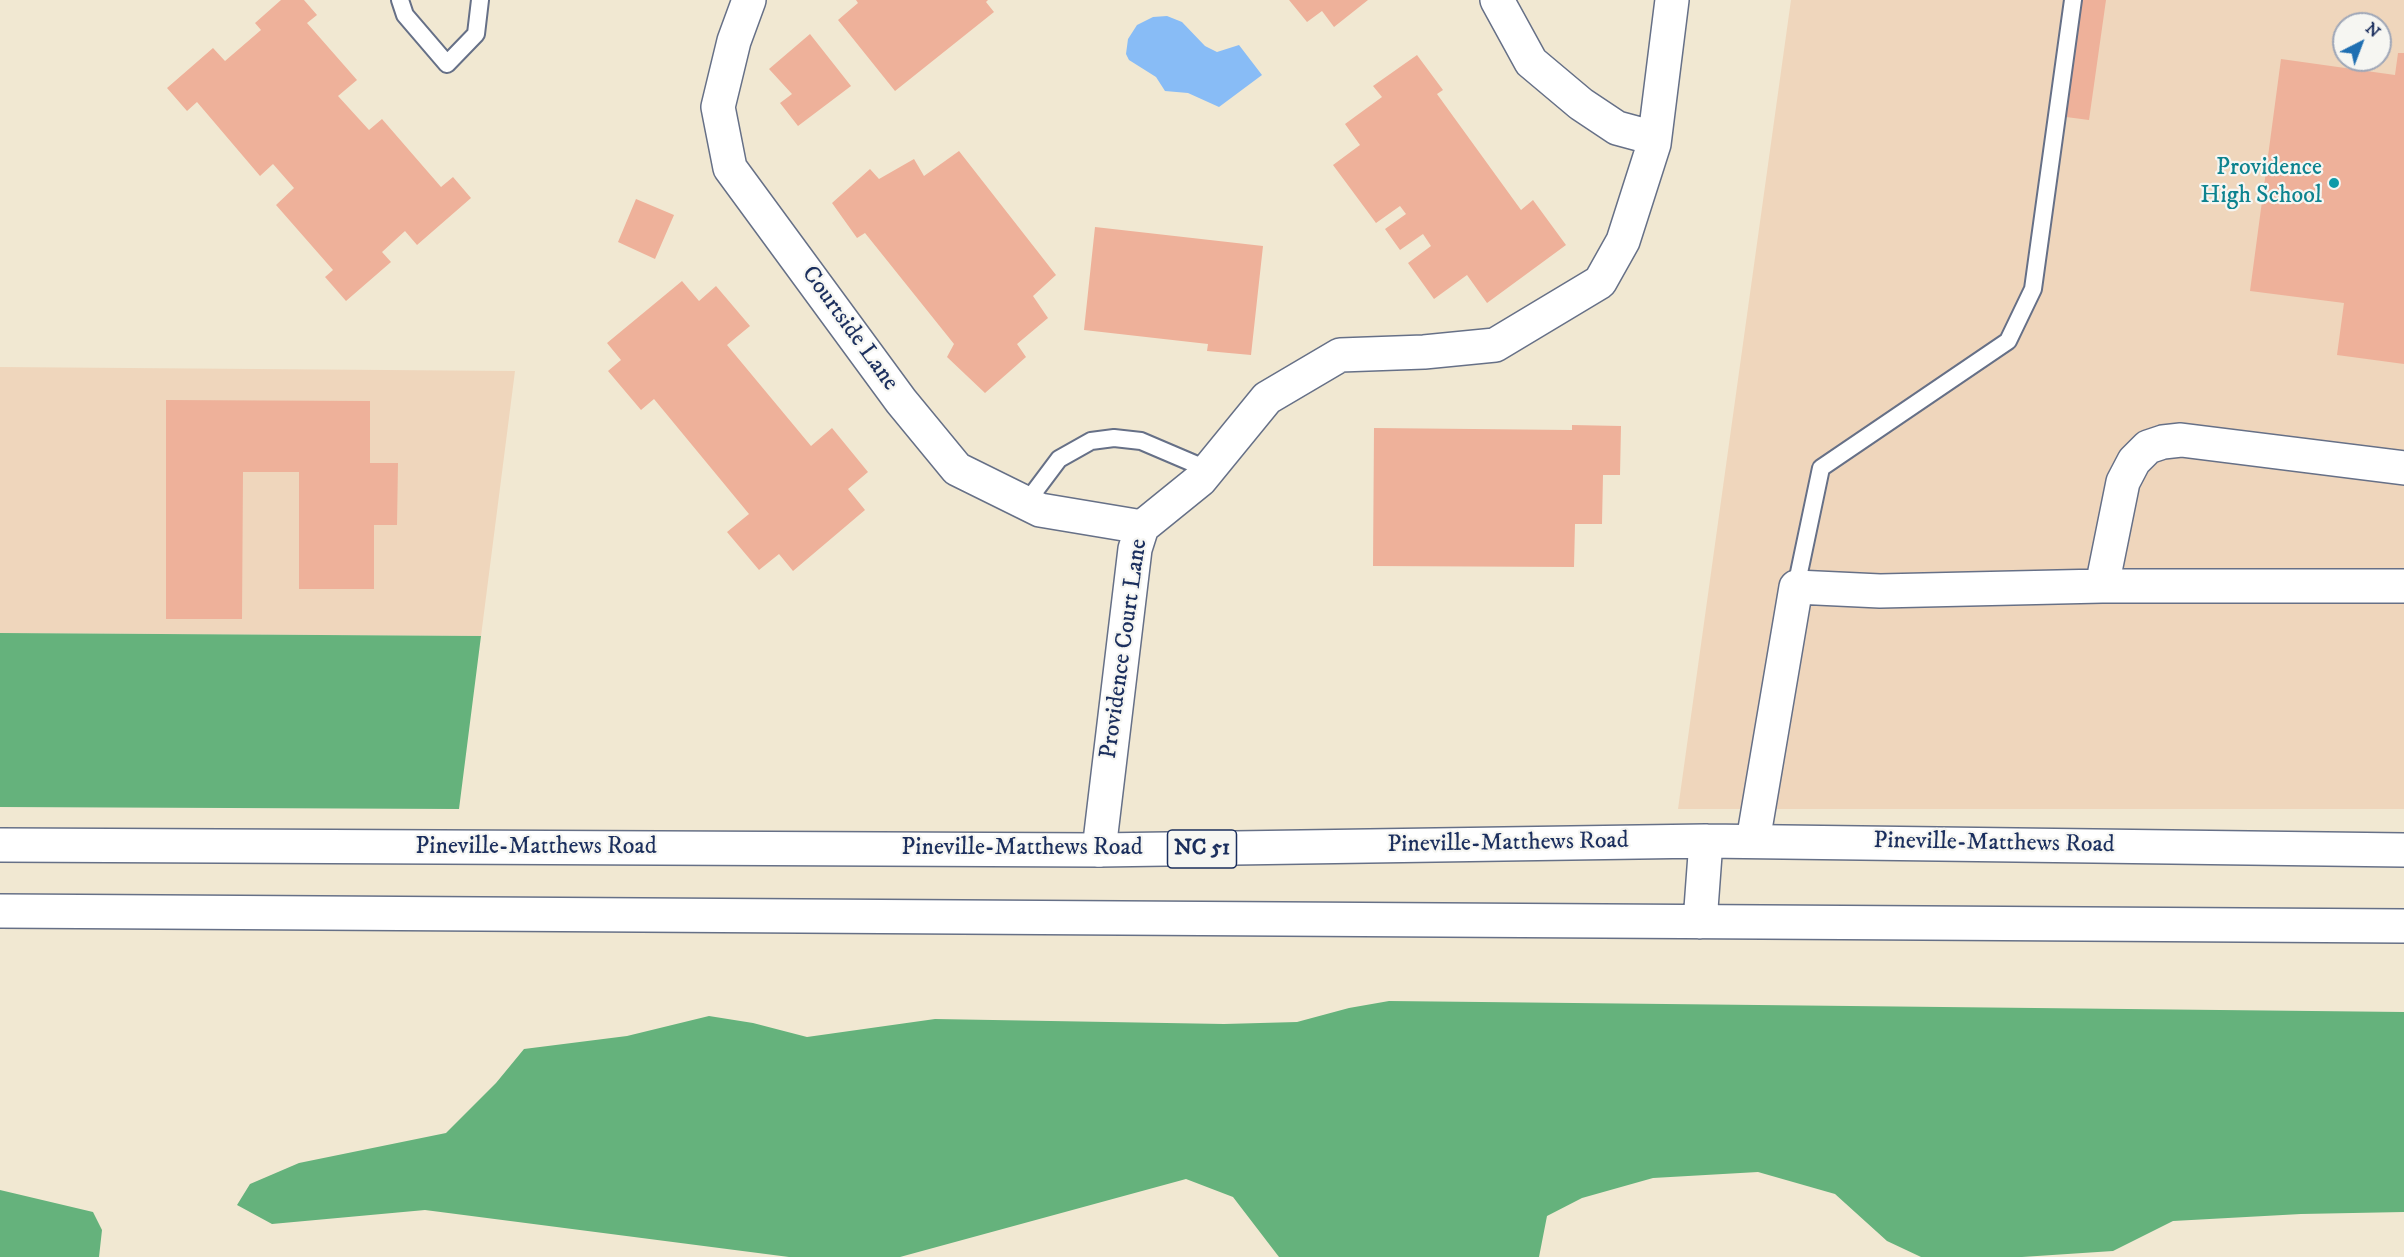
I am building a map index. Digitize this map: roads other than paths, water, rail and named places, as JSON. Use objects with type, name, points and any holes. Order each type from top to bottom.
[{"type":"main road","name":"Courtside Lane","points":[[749,0],[734,41],[718,107],[730,168],[901,401],[957,469],[1040,510],[1143,527]]},
{"type":"main road","points":[[1497,0],[1530,62],[1581,104],[1617,128],[1654,138]]},
{"type":"main road","name":"Providence Court Lane","points":[[1099,850],[1135,549],[1143,527],[1200,480],[1267,398],[1340,355],[1495,345],[1599,282],[1623,241],[1654,138],[1672,0]]},
{"type":"main road","points":[[2102,586],[2123,482],[2134,461],[2148,447],[2181,440],[2404,468]]},
{"type":"main road","points":[[1753,841],[1796,587],[1881,591],[2102,586],[2404,586]]},
{"type":"main road","points":[[1700,922],[1706,841]]},
{"type":"main road","name":"Pineville-Matthews Road","points":[[0,845],[1099,850],[1753,841],[2404,850]]},
{"type":"main road","points":[[0,911],[2404,926]]},
{"type":"lane","points":[[400,0],[405,15],[447,64],[476,34],[480,0]]},
{"type":"lane","points":[[1796,587],[1821,468],[2008,341],[2033,289],[2073,0]]},
{"type":"lane","points":[[1026,503],[1059,459],[1091,441],[1114,438],[1141,441],[1209,470]]},
{"type":"water","points":[[1167,16],[1182,22],[1205,46],[1217,52],[1239,45],[1262,75],[1219,107],[1188,93],[1165,91],[1156,77],[1129,60],[1126,54],[1128,39],[1137,25],[1153,17]]},
{"type":"place","name":"Providence High School","points":[[2334,183]]}]
